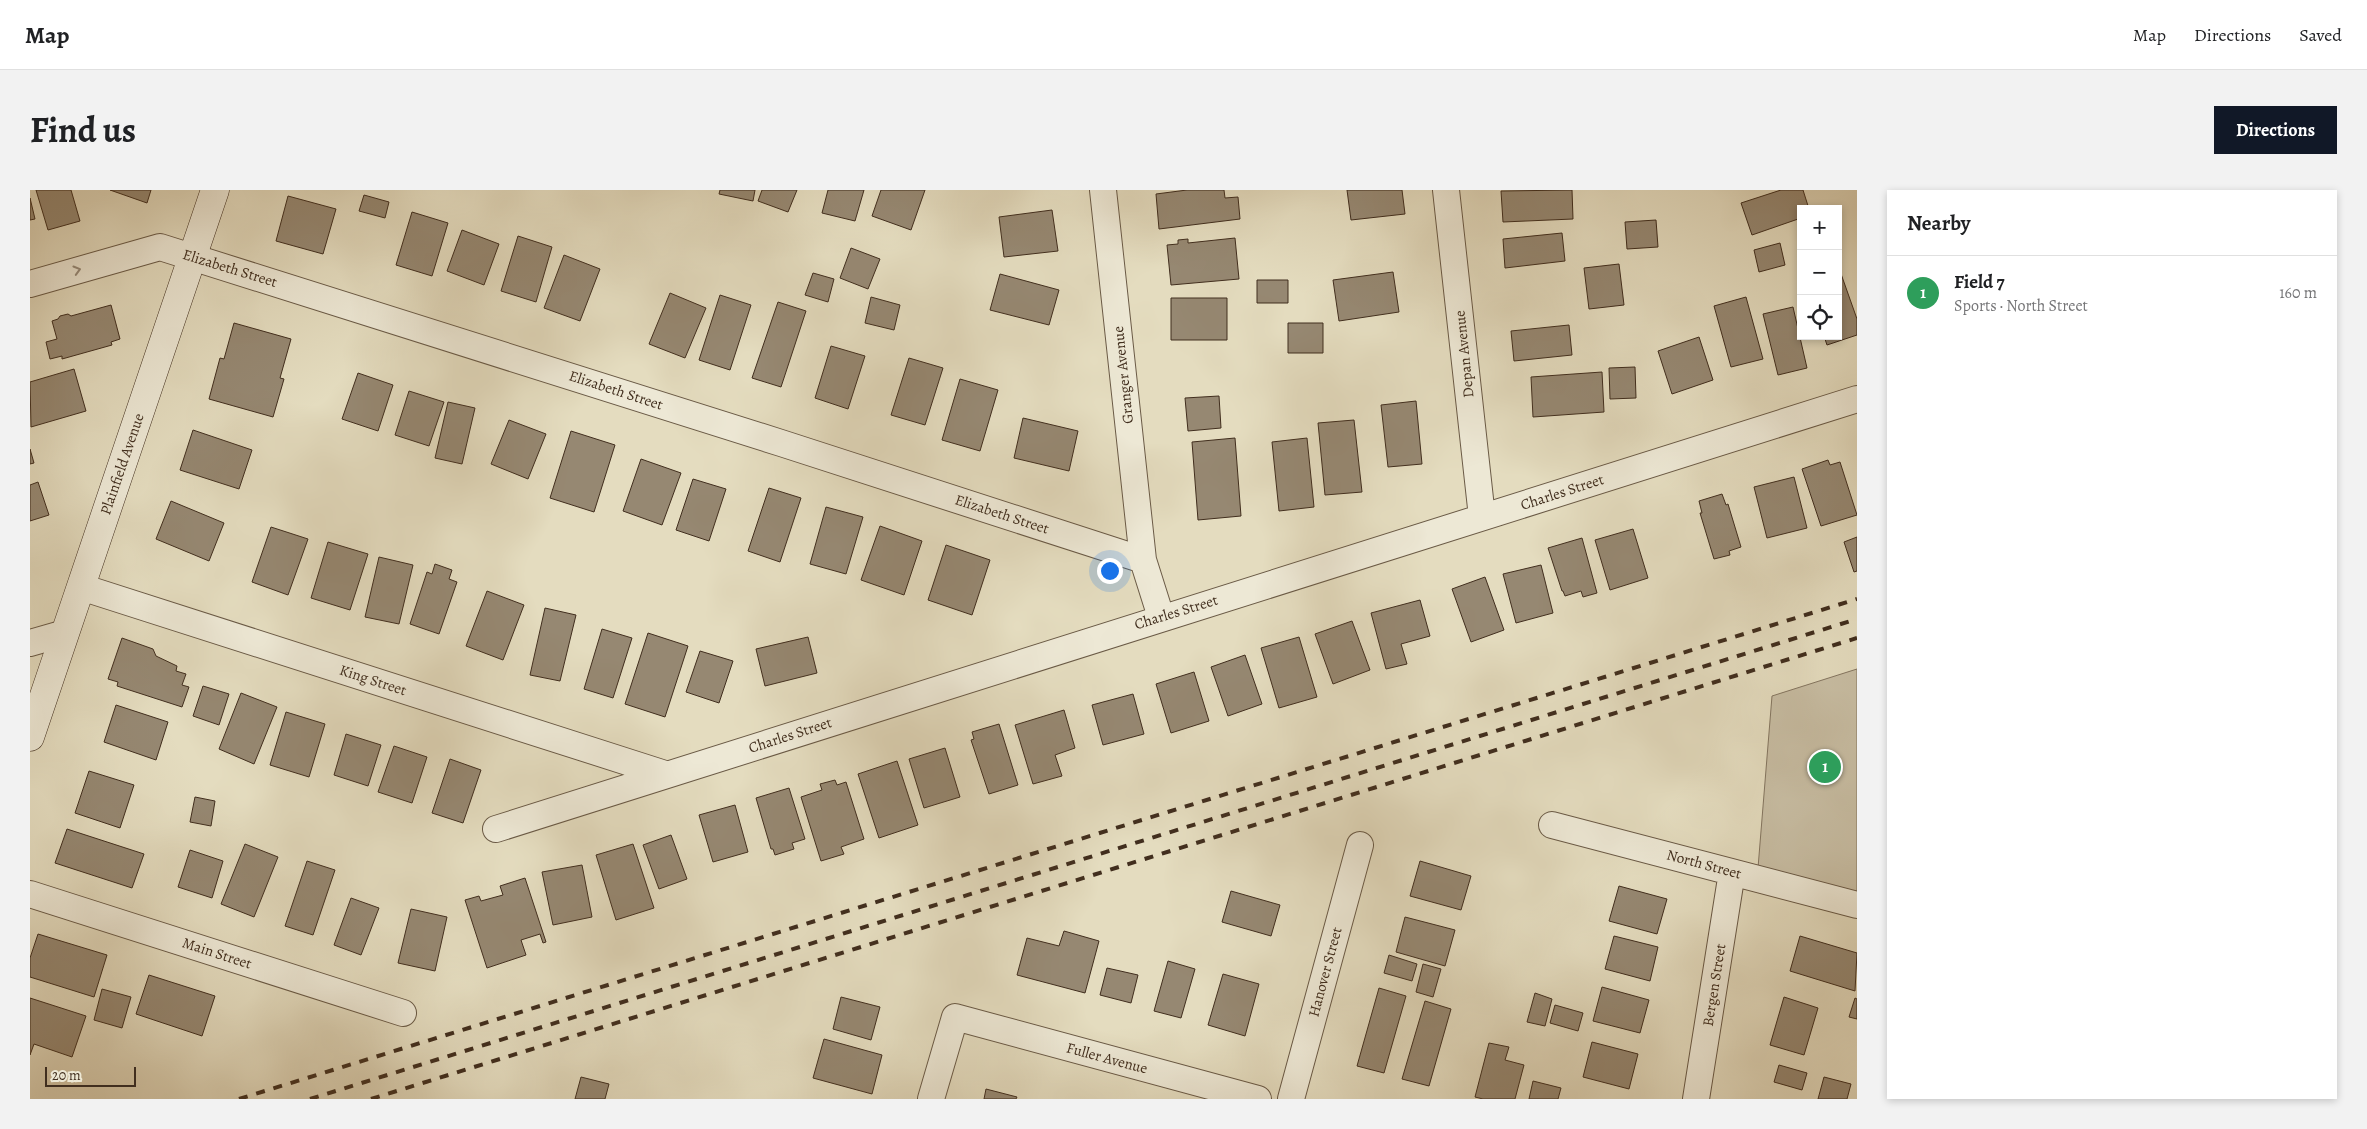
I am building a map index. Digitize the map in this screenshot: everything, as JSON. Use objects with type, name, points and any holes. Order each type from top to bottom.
[{"type":"main road","name":"Plainfield Avenue","points":[[30,737],[215,190]]},
{"type":"street","name":"Granger Avenue","points":[[1103,190],[1143,560]]},
{"type":"street","name":"Depan Avenue","points":[[1446,190],[1482,517]]},
{"type":"street","name":"Elizabeth Street","points":[[30,284],[160,247],[781,442],[1143,560]]},
{"type":"street","name":"Charles Street","points":[[496,829],[1161,617],[1857,399]]},
{"type":"street","points":[[1143,560],[1161,617]]},
{"type":"street","name":"King Street","points":[[81,587],[666,774]]},
{"type":"street","points":[[30,643],[65,633]]},
{"type":"street","name":"North Street","points":[[1552,824],[1857,904]]},
{"type":"street","name":"Hanover Street","points":[[1290,1099],[1360,845]]},
{"type":"street","name":"Bergen Street","points":[[1696,1099],[1732,872]]},
{"type":"street","name":"Main Street","points":[[30,894],[403,1013]]},
{"type":"street","name":"Fuller Avenue","points":[[931,1099],[955,1017],[1258,1099]]},
{"type":"shaded area","points":[[1857,669],[1857,894],[1758,868],[1772,696]]},
{"type":"building","points":[[36,190],[71,190],[80,221],[48,230]]},
{"type":"building","points":[[110,190],[151,190],[147,203]]},
{"type":"building","points":[[720,190],[755,190],[753,201],[719,194]]},
{"type":"building","points":[[762,190],[797,190],[788,212],[758,201]]},
{"type":"building","points":[[828,190],[864,190],[855,221],[822,213]]},
{"type":"building","points":[[881,190],[925,190],[911,230],[872,216]]},
{"type":"building","points":[[1187,190],[1224,190],[1225,198],[1238,197],[1240,219],[1159,229],[1156,194]]},
{"type":"building","points":[[1347,190],[1402,190],[1405,214],[1351,220]]},
{"type":"building","points":[[1572,190],[1573,219],[1503,222],[1501,191]]},
{"type":"building","points":[[1781,190],[1803,190],[1808,205],[1797,205],[1797,219],[1752,235],[1741,203]]},
{"type":"building","points":[[364,195],[389,202],[385,218],[359,211]]},
{"type":"building","points":[[288,196],[336,209],[323,254],[276,241]]},
{"type":"building","points":[[30,198],[35,219],[30,220]]},
{"type":"building","points":[[1052,210],[1058,251],[1004,257],[999,217]]},
{"type":"building","points":[[412,212],[448,223],[432,276],[396,265]]},
{"type":"building","points":[[1656,220],[1658,247],[1627,249],[1625,222]]},
{"type":"building","points":[[462,230],[499,244],[484,285],[447,271]]},
{"type":"building","points":[[1562,233],[1565,261],[1505,268],[1503,239]]},
{"type":"building","points":[[518,236],[552,247],[536,302],[501,291]]},
{"type":"building","points":[[1235,238],[1239,279],[1171,285],[1167,245],[1178,244],[1178,240],[1188,239],[1188,243]]},
{"type":"building","points":[[1780,243],[1785,265],[1759,272],[1754,250]]},
{"type":"building","points":[[851,248],[880,259],[868,289],[840,278]]},
{"type":"building","points":[[564,255],[600,269],[580,321],[544,308]]},
{"type":"building","points":[[1619,264],[1624,305],[1589,309],[1584,268]]},
{"type":"building","points":[[1393,272],[1399,312],[1339,321],[1333,280]]},
{"type":"building","points":[[813,273],[834,279],[828,302],[805,295]]},
{"type":"building","points":[[1000,274],[1059,290],[1049,325],[990,310]]},
{"type":"building","points":[[1842,277],[1857,319],[1857,335],[1842,340]]},
{"type":"building","points":[[1257,280],[1288,280],[1288,303],[1257,303]]},
{"type":"building","points":[[670,293],[706,308],[685,358],[649,344]]},
{"type":"building","points":[[720,295],[751,305],[730,370],[699,360]]},
{"type":"building","points":[[871,297],[900,305],[894,330],[865,323]]},
{"type":"building","points":[[1746,297],[1763,359],[1731,367],[1714,306]]},
{"type":"building","points":[[1171,298],[1227,298],[1227,340],[1171,340]]},
{"type":"building","points":[[778,302],[806,311],[781,387],[752,378]]},
{"type":"building","points":[[111,305],[120,339],[111,342],[112,345],[62,359],[62,356],[50,359],[46,342],[57,339],[52,321],[60,316],[68,314],[71,316]]},
{"type":"building","points":[[1793,307],[1797,324],[1797,340],[1801,340],[1807,368],[1778,375],[1763,314]]},
{"type":"building","points":[[234,323],[291,339],[280,378],[284,379],[273,417],[209,399],[220,358],[224,359]]},
{"type":"building","points":[[1288,323],[1323,323],[1323,353],[1288,353]]},
{"type":"building","points":[[1569,325],[1572,355],[1514,361],[1511,331]]},
{"type":"building","points":[[1699,337],[1713,380],[1672,394],[1658,351]]},
{"type":"building","points":[[1825,340],[1842,340],[1827,345]]},
{"type":"building","points":[[831,346],[865,356],[848,409],[815,398]]},
{"type":"building","points":[[909,358],[943,368],[925,425],[891,415]]},
{"type":"building","points":[[1635,367],[1636,398],[1610,399],[1609,368]]},
{"type":"building","points":[[74,369],[86,411],[31,427],[30,382]]},
{"type":"building","points":[[1602,372],[1604,412],[1533,417],[1531,377]]},
{"type":"building","points":[[358,373],[393,385],[378,431],[342,419]]},
{"type":"building","points":[[960,379],[998,390],[980,451],[942,440]]},
{"type":"building","points":[[409,391],[444,402],[429,446],[395,435]]},
{"type":"building","points":[[1219,396],[1221,428],[1188,431],[1185,398]]},
{"type":"building","points":[[1416,401],[1422,464],[1388,467],[1381,405]]},
{"type":"building","points":[[448,402],[475,408],[462,464],[435,458]]},
{"type":"building","points":[[1023,418],[1078,431],[1069,471],[1014,458]]},
{"type":"building","points":[[509,420],[546,434],[528,479],[491,464]]},
{"type":"building","points":[[1354,420],[1362,492],[1325,495],[1318,423]]},
{"type":"building","points":[[193,430],[252,450],[239,489],[180,470]]},
{"type":"building","points":[[571,431],[615,445],[594,512],[550,498]]},
{"type":"building","points":[[1235,438],[1241,516],[1198,520],[1192,442]]},
{"type":"building","points":[[1307,438],[1314,507],[1279,511],[1272,442]]},
{"type":"building","points":[[30,449],[34,463],[30,464]]},
{"type":"building","points":[[641,459],[681,473],[662,525],[623,511]]},
{"type":"building","points":[[1828,460],[1830,465],[1840,462],[1857,515],[1821,526],[1802,469]]},
{"type":"building","points":[[1794,477],[1807,528],[1767,538],[1754,487]]},
{"type":"building","points":[[693,479],[726,489],[709,541],[676,530]]},
{"type":"building","points":[[38,482],[49,515],[30,521],[30,485]]},
{"type":"building","points":[[769,488],[801,498],[780,562],[748,551]]},
{"type":"building","points":[[1722,494],[1726,505],[1728,504],[1741,547],[1729,551],[1730,555],[1714,559],[1700,513],[1702,513],[1699,501]]},
{"type":"building","points":[[171,501],[224,523],[209,561],[156,539]]},
{"type":"building","points":[[826,507],[863,517],[846,574],[810,564]]},
{"type":"building","points":[[880,526],[922,541],[904,595],[861,580]]},
{"type":"building","points":[[271,527],[308,539],[288,595],[252,582]]},
{"type":"building","points":[[1633,529],[1648,578],[1610,590],[1595,540]]},
{"type":"building","points":[[1857,537],[1857,571],[1854,572],[1844,542]]},
{"type":"building","points":[[1582,538],[1597,593],[1583,597],[1581,591],[1565,596],[1548,548]]},
{"type":"building","points":[[328,542],[368,554],[350,610],[311,598]]},
{"type":"building","points":[[946,545],[990,560],[972,615],[928,600]]},
{"type":"building","points":[[379,557],[413,565],[399,624],[365,617]]},
{"type":"building","points":[[435,564],[452,570],[449,579],[457,582],[439,634],[410,624],[427,572],[432,574]]},
{"type":"building","points":[[1541,565],[1553,613],[1516,623],[1503,574]]},
{"type":"building","points":[[1485,577],[1504,630],[1471,642],[1452,589]]},
{"type":"building","points":[[487,591],[524,605],[503,660],[466,646]]},
{"type":"building","points":[[1420,600],[1430,636],[1401,644],[1407,664],[1386,669],[1371,613]]},
{"type":"building","points":[[545,608],[576,615],[560,681],[530,675]]},
{"type":"building","points":[[1352,621],[1370,670],[1333,684],[1315,634]]},
{"type":"building","points":[[602,629],[632,638],[613,698],[584,689]]},
{"type":"building","points":[[648,633],[688,646],[665,717],[625,704]]},
{"type":"building","points":[[808,637],[817,673],[765,686],[756,649]]},
{"type":"building","points":[[1299,637],[1317,697],[1279,708],[1261,648]]},
{"type":"building","points":[[122,638],[153,649],[156,656],[177,666],[176,671],[186,674],[182,685],[189,687],[182,707],[117,686],[118,682],[108,679]]},
{"type":"building","points":[[700,651],[733,661],[719,703],[686,692]]},
{"type":"building","points":[[1245,655],[1262,704],[1228,716],[1211,667]]},
{"type":"building","points":[[1194,672],[1209,721],[1171,733],[1156,684]]},
{"type":"building","points":[[203,686],[229,694],[219,725],[193,716]]},
{"type":"building","points":[[241,693],[277,707],[254,764],[219,749]]},
{"type":"building","points":[[1133,694],[1144,734],[1103,745],[1092,705]]},
{"type":"building","points":[[116,705],[168,722],[156,760],[104,742]]},
{"type":"building","points":[[1064,710],[1075,748],[1055,755],[1062,776],[1033,784],[1015,725]]},
{"type":"building","points":[[286,712],[325,724],[309,777],[270,765]]},
{"type":"building","points":[[999,724],[1018,785],[989,794],[971,740],[974,739],[972,732]]},
{"type":"building","points":[[346,734],[381,745],[368,786],[334,775]]},
{"type":"building","points":[[394,746],[427,757],[412,803],[378,792]]},
{"type":"building","points":[[945,748],[960,797],[924,808],[909,759]]},
{"type":"building","points":[[450,759],[481,770],[463,823],[432,813]]},
{"type":"building","points":[[897,761],[918,825],[879,838],[858,774]]},
{"type":"building","points":[[89,771],[134,785],[120,828],[75,813]]},
{"type":"building","points":[[835,780],[837,785],[846,782],[864,839],[841,847],[844,854],[821,861],[801,797],[822,790],[820,784]]},
{"type":"building","points":[[789,788],[805,839],[792,843],[794,849],[775,855],[773,849],[771,849],[756,798]]},
{"type":"building","points":[[195,797],[215,801],[211,826],[190,822]]},
{"type":"building","points":[[735,805],[748,852],[713,862],[699,815]]},
{"type":"building","points":[[67,829],[144,854],[132,888],[55,863]]},
{"type":"building","points":[[671,835],[687,879],[659,889],[643,845]]},
{"type":"building","points":[[245,844],[278,857],[254,917],[221,904]]},
{"type":"building","points":[[633,844],[654,908],[616,920],[596,855]]},
{"type":"building","points":[[190,850],[223,861],[212,898],[178,887]]},
{"type":"building","points":[[307,861],[335,870],[313,935],[285,926]]},
{"type":"building","points":[[1420,861],[1471,876],[1461,910],[1410,896]]},
{"type":"building","points":[[582,865],[592,917],[553,925],[542,872]]},
{"type":"building","points":[[525,878],[546,942],[543,943],[540,934],[521,940],[526,955],[487,968],[465,900],[479,896],[481,901],[503,895],[500,886]]},
{"type":"building","points":[[1619,886],[1667,899],[1657,934],[1609,921]]},
{"type":"building","points":[[1231,891],[1280,905],[1271,936],[1222,922]]},
{"type":"building","points":[[351,898],[379,908],[361,955],[334,945]]},
{"type":"building","points":[[411,909],[447,917],[435,971],[398,963]]},
{"type":"building","points":[[1405,917],[1455,930],[1445,966],[1396,952]]},
{"type":"building","points":[[1064,931],[1099,941],[1085,993],[1017,975],[1027,938],[1059,946]]},
{"type":"building","points":[[38,934],[107,955],[94,997],[30,977],[30,958]]},
{"type":"building","points":[[1614,936],[1658,947],[1650,981],[1605,969]]},
{"type":"building","points":[[1800,936],[1857,953],[1855,991],[1790,971]]},
{"type":"building","points":[[1389,955],[1417,964],[1412,981],[1384,973]]},
{"type":"building","points":[[1168,961],[1195,969],[1181,1018],[1154,1011]]},
{"type":"building","points":[[1423,964],[1441,969],[1433,997],[1416,992]]},
{"type":"building","points":[[1107,968],[1138,975],[1131,1003],[1100,995]]},
{"type":"building","points":[[1223,974],[1259,984],[1245,1036],[1208,1025]]},
{"type":"building","points":[[149,975],[215,996],[202,1036],[136,1014]]},
{"type":"building","points":[[1602,987],[1649,1000],[1640,1033],[1593,1021]]},
{"type":"building","points":[[1379,988],[1406,996],[1384,1073],[1357,1066]]},
{"type":"building","points":[[102,989],[131,997],[122,1028],[94,1020]]},
{"type":"building","points":[[1535,993],[1552,999],[1545,1026],[1527,1022]]},
{"type":"building","points":[[841,997],[880,1007],[871,1040],[833,1029]]},
{"type":"building","points":[[1784,997],[1818,1008],[1804,1055],[1770,1045]]},
{"type":"building","points":[[30,998],[86,1016],[72,1057],[34,1044],[30,1055]]},
{"type":"building","points":[[1855,998],[1857,999],[1857,1019],[1849,1017]]},
{"type":"building","points":[[1425,1001],[1451,1009],[1429,1086],[1402,1079]]},
{"type":"building","points":[[1555,1005],[1583,1013],[1578,1031],[1550,1023]]},
{"type":"building","points":[[824,1039],[882,1055],[872,1094],[813,1078]]},
{"type":"building","points":[[1592,1042],[1638,1054],[1629,1089],[1583,1077]]},
{"type":"building","points":[[1489,1043],[1509,1047],[1505,1060],[1524,1065],[1515,1099],[1483,1099],[1475,1097]]},
{"type":"building","points":[[1779,1065],[1807,1073],[1802,1090],[1774,1082]]},
{"type":"building","points":[[581,1077],[609,1084],[605,1099],[575,1099]]},
{"type":"building","points":[[1824,1077],[1851,1084],[1847,1099],[1818,1099]]},
{"type":"building","points":[[1533,1081],[1561,1088],[1558,1099],[1529,1099]]},
{"type":"building","points":[[986,1089],[1017,1097],[1016,1099],[984,1099]]},
{"type":"railway","points":[[239,1099],[1857,599]]},
{"type":"railway","points":[[310,1099],[1857,619]]},
{"type":"railway","points":[[371,1099],[1857,638]]},
{"type":"place","name":"Field 7","points":[[1825,767]]}]
